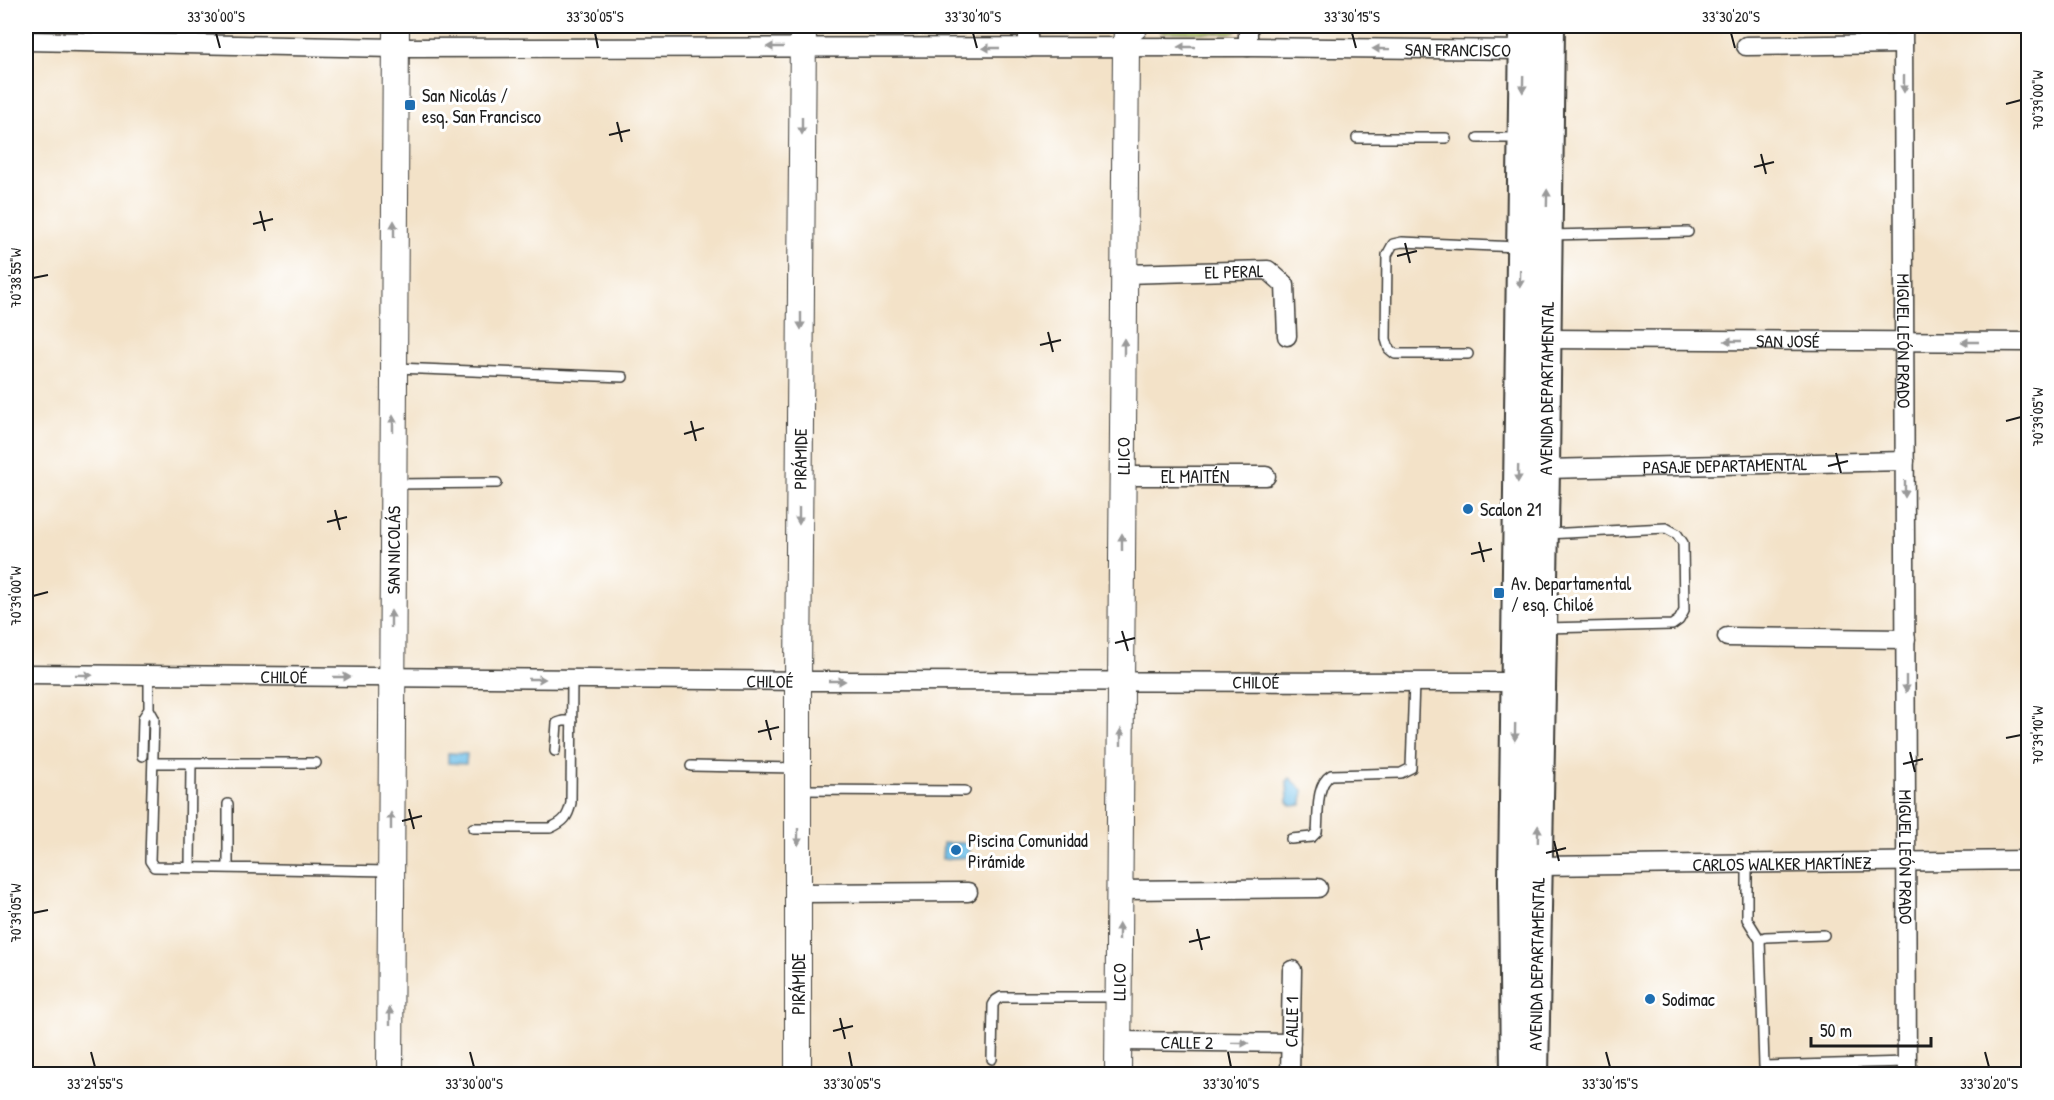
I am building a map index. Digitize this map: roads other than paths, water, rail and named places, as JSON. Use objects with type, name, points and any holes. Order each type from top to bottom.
[{"type":"main road","name":"AVENIDA DEPARTAMENTAL","points":[[1515,1074],[1529,879],[1542,628],[1550,26]]},
{"type":"main road","name":"AVENIDA DEPARTAMENTAL","points":[[1524,38],[1515,682],[1529,879],[1534,1074]]},
{"type":"main road","points":[[1503,1074],[1505,967],[1529,879]]},
{"type":"main road","points":[[1529,879],[1544,935],[1547,970],[1547,1074]]},
{"type":"street","points":[[1028,26],[1028,48]]},
{"type":"street","points":[[1248,26],[1248,47]]},
{"type":"street","name":"SAN FRANCISCO","points":[[26,42],[396,37],[803,36],[1028,48],[1128,33],[1248,47],[1524,38]]},
{"type":"street","name":"LLICO","points":[[1118,1074],[1128,33]]},
{"type":"street","name":"MIGUEL LEÓN PRADO","points":[[1746,46],[1903,35],[1907,1068]]},
{"type":"street","name":"PIRÁMIDE","points":[[798,1074],[798,681],[803,36]]},
{"type":"street","name":"SAN NICOLÁS","points":[[390,1074],[396,37]]},
{"type":"street","name":"EL PERAL","points":[[1124,274],[1268,270],[1284,285],[1287,336]]},
{"type":"street","name":"SAN JOSÉ","points":[[1546,339],[2028,342]]},
{"type":"street","name":"PASAJE DEPARTAMENTAL","points":[[1545,469],[1905,461]]},
{"type":"street","name":"EL MAITÉN","points":[[1123,476],[1266,476]]},
{"type":"street","points":[[1727,638],[1906,639]]},
{"type":"street","name":"CHILOÉ","points":[[26,674],[798,681],[1515,682]]},
{"type":"street","name":"CARLOS WALKER MARTÍNEZ","points":[[1529,879],[1747,863],[2028,860]]},
{"type":"street","points":[[1120,890],[1318,888]]},
{"type":"street","points":[[797,893],[968,892]]},
{"type":"street","name":"CALLE 1","points":[[1290,1074],[1292,970]]},
{"type":"street","name":"CALLE 2","points":[[1118,1041],[1291,1043]]},
{"type":"lane","points":[[1358,138],[1446,138]]},
{"type":"lane","points":[[1478,138],[1522,138]]},
{"type":"lane","points":[[1547,235],[1688,232]]},
{"type":"lane","points":[[1468,354],[1395,354],[1389,349],[1386,339],[1387,255],[1393,244],[1402,242],[1521,247]]},
{"type":"lane","points":[[393,368],[623,377]]},
{"type":"lane","points":[[392,484],[497,483]]},
{"type":"lane","points":[[1542,628],[1672,625],[1679,620],[1684,610],[1683,543],[1677,534],[1666,528],[1544,534]]},
{"type":"lane","points":[[142,756],[144,718],[149,709],[149,676]]},
{"type":"lane","points":[[473,828],[550,828],[561,823],[568,815],[571,802],[572,679]]},
{"type":"lane","points":[[1291,839],[1312,837],[1317,832],[1324,779],[1331,775],[1401,772],[1411,768],[1414,682]]},
{"type":"lane","points":[[149,709],[154,718],[150,861],[154,867],[390,871]]},
{"type":"lane","points":[[555,752],[557,723],[572,721]]},
{"type":"lane","points":[[153,763],[316,763]]},
{"type":"lane","points":[[190,867],[191,764]]},
{"type":"lane","points":[[691,766],[798,779],[965,791]]},
{"type":"lane","points":[[228,804],[228,867]]},
{"type":"lane","points":[[1747,863],[1747,919],[1760,940],[1764,1066],[1907,1068]]},
{"type":"lane","points":[[1760,940],[1765,937],[1824,935]]},
{"type":"lane","points":[[992,1059],[993,1005],[1001,997],[1119,997]]},
{"type":"water","points":[[448,753],[467,754],[466,764],[448,763]]},
{"type":"water","points":[[1290,778],[1303,790],[1302,805],[1292,806],[1288,802],[1287,781]]},
{"type":"water","name":"Piscina Comunidad Pirámide","points":[[943,843],[969,843],[969,857],[942,859]]},
{"type":"place","name":"San Nicolás / esq. San Francisco","points":[[410,105]]},
{"type":"place","name":"Scalon 21","points":[[1468,509]]},
{"type":"place","name":"Av. Departamental / esq. Chiloé","points":[[1499,593]]},
{"type":"place","name":"Piscina Comunidad Pirámide","points":[[956,850]]},
{"type":"place","name":"Sodimac","points":[[1650,999]]}]
